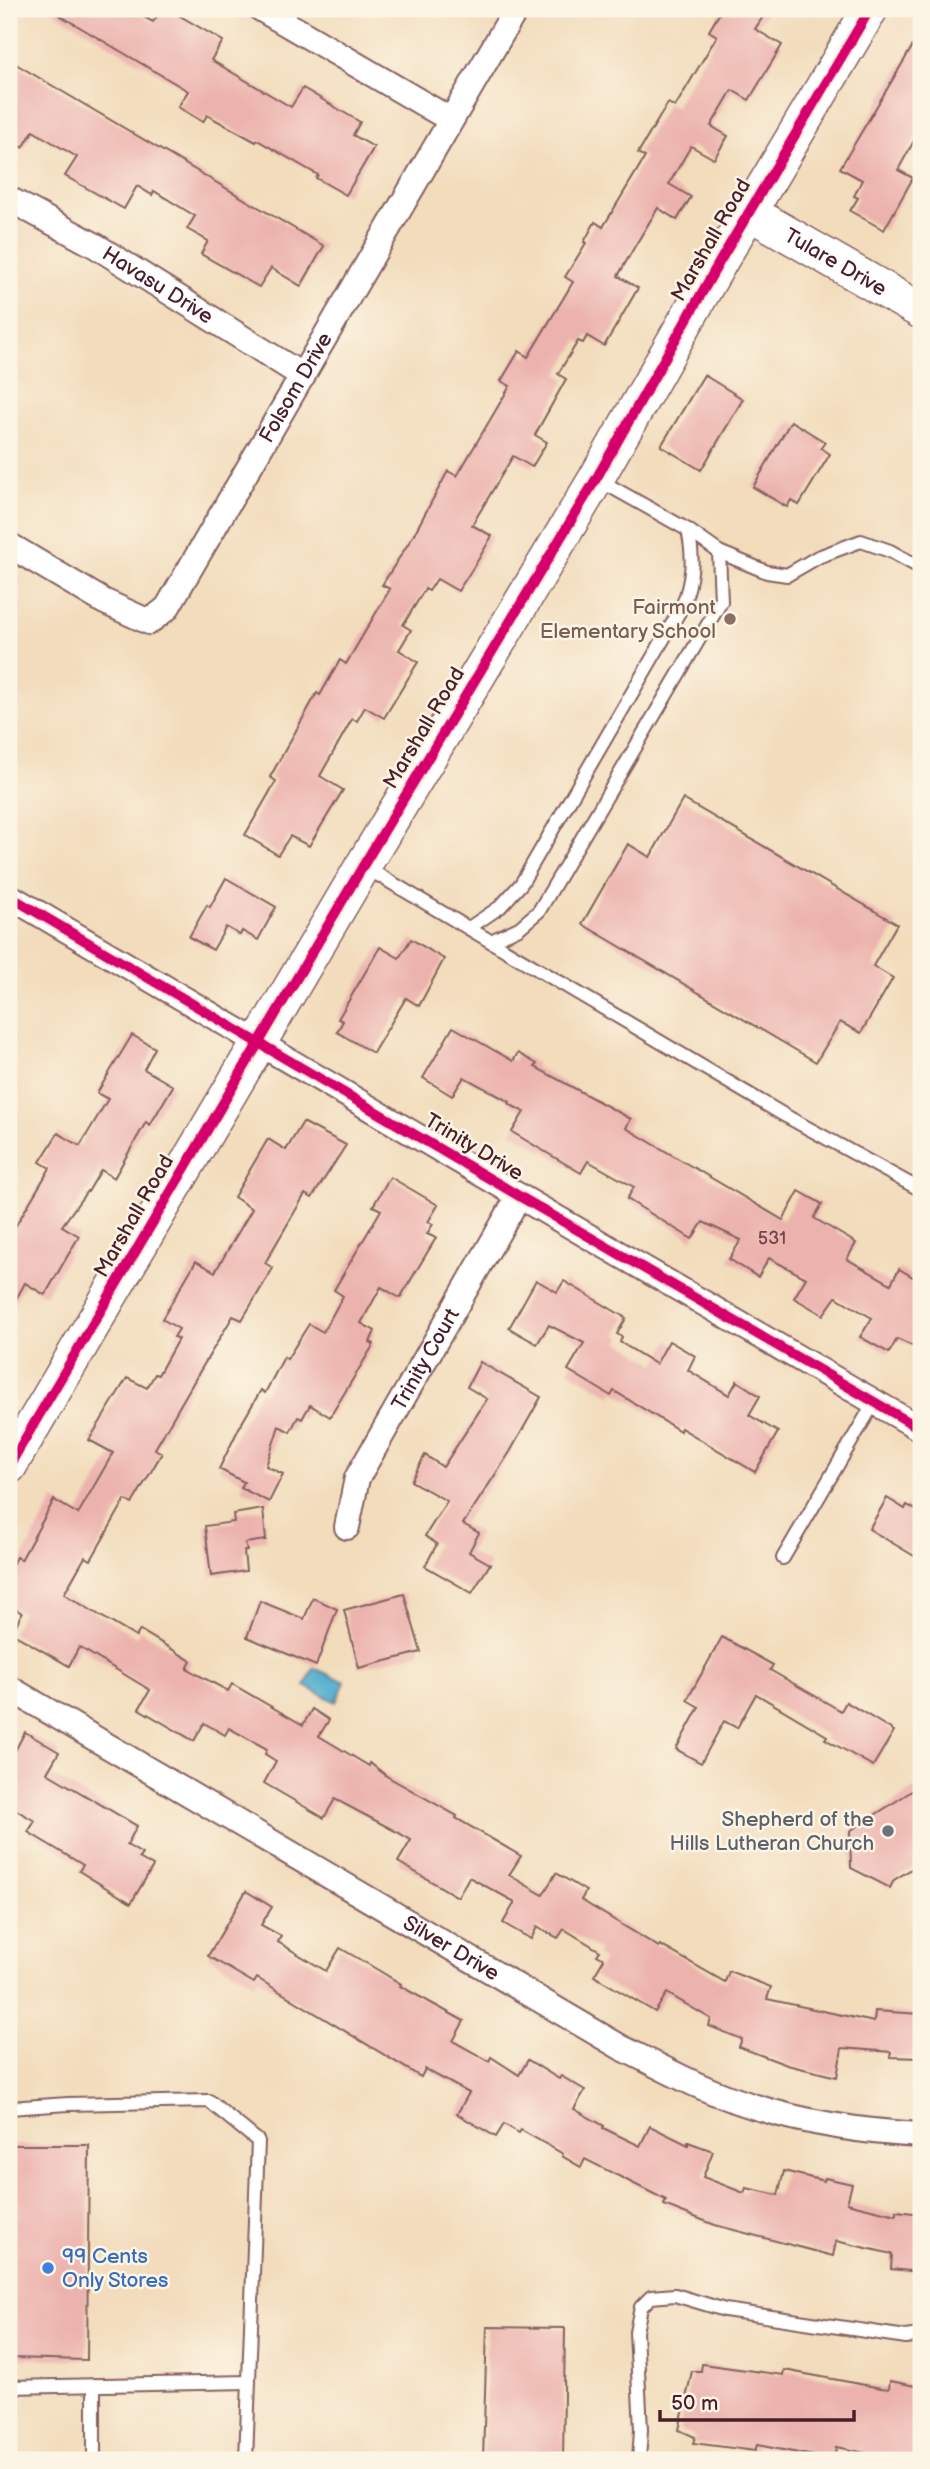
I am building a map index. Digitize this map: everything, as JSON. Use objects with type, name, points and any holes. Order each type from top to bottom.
[{"type":"street","points":[[261,9],[451,120]]},
{"type":"street","name":"Folsom Drive","points":[[9,545],[103,601],[149,622],[167,608],[516,9]]},
{"type":"street","name":"Marshall Road","points":[[9,1466],[363,866],[596,479],[749,212],[870,9]]},
{"type":"street","name":"Havasu Drive","points":[[9,199],[96,246],[303,376]]},
{"type":"street","name":"Tulare Drive","points":[[749,212],[921,311]]},
{"type":"street","name":"Trinity Drive","points":[[9,896],[921,1429]]},
{"type":"street","name":"Trinity Court","points":[[348,1527],[356,1478],[519,1196]]},
{"type":"street","name":"Silver Drive","points":[[9,1688],[622,2048],[685,2079],[752,2105],[809,2120],[882,2133],[921,2135]]},
{"type":"lane","points":[[596,479],[688,530],[719,552],[767,572],[786,575],[818,557],[861,541],[890,551],[921,568]]},
{"type":"lane","points":[[469,928],[500,907],[521,884],[682,607],[692,576],[693,555],[688,530]]},
{"type":"lane","points":[[491,941],[519,928],[539,911],[721,602],[719,552]]},
{"type":"lane","points":[[363,866],[784,1115],[921,1190]]},
{"type":"lane","points":[[783,1558],[875,1401]]},
{"type":"lane","points":[[9,2108],[209,2101],[258,2141],[246,2460]]},
{"type":"lane","points":[[639,2460],[641,2430],[636,2332],[641,2307],[651,2297],[675,2295],[725,2310],[906,2337],[921,2334]]},
{"type":"lane","points":[[9,2387],[249,2382]]},
{"type":"lane","points":[[94,2385],[94,2460]]},
{"type":"water","points":[[314,1668],[345,1682],[336,1702],[305,1686]]},
{"type":"building","points":[[49,9],[129,9],[153,22],[162,9],[168,9],[223,41],[211,60],[291,107],[303,88],[360,122],[353,135],[374,147],[346,195],[316,178],[318,175],[257,140],[256,142],[207,115],[203,122],[178,107],[188,91]]},
{"type":"building","points":[[722,9],[768,9],[755,29],[782,45],[749,100],[732,90],[711,126],[728,136],[714,159],[691,146],[669,184],[691,197],[677,220],[658,208],[635,246],[618,276],[638,288],[619,321],[604,346],[587,336],[583,343],[578,341],[558,374],[566,379],[535,435],[547,442],[532,467],[513,456],[472,525],[492,536],[458,591],[437,579],[429,591],[425,589],[403,625],[411,630],[399,650],[418,662],[384,718],[365,707],[357,721],[352,719],[320,776],[343,790],[309,846],[290,836],[278,855],[245,835],[276,781],[270,777],[317,693],[320,695],[340,660],[346,664],[390,589],[382,585],[413,536],[448,471],[457,476],[510,386],[501,381],[519,351],[528,357],[573,282],[565,277],[586,243],[584,242],[595,222],[603,227],[645,157],[638,153],[668,103],[675,107],[717,36],[709,31]]},
{"type":"building","points":[[921,32],[921,128],[898,170],[913,178],[884,230],[850,211],[858,198],[854,196],[862,180],[840,168]]},
{"type":"building","points":[[9,60],[324,246],[301,286],[271,268],[259,287],[201,254],[208,241],[187,229],[195,216],[154,191],[152,195],[137,186],[124,209],[65,176],[77,157],[33,131],[23,148],[9,140]]},
{"type":"building","points":[[704,375],[743,399],[701,470],[661,446]]},
{"type":"building","points":[[791,421],[825,442],[821,448],[830,454],[799,505],[791,500],[787,507],[753,487]]},
{"type":"building","points":[[683,799],[897,924],[873,966],[893,978],[861,1033],[840,1022],[816,1062],[582,924],[628,844],[650,857]]},
{"type":"building","points":[[226,878],[276,907],[258,940],[242,931],[240,935],[226,927],[213,950],[189,937]]},
{"type":"building","points":[[411,939],[444,959],[419,1006],[406,998],[373,1053],[337,1032],[343,1021],[338,1019],[380,947],[399,958]]},
{"type":"building","points":[[453,1027],[513,1061],[518,1053],[537,1064],[535,1067],[631,1119],[626,1128],[783,1220],[799,1191],[822,1204],[814,1218],[856,1243],[847,1259],[891,1284],[899,1269],[921,1282],[921,1350],[897,1339],[889,1353],[860,1337],[872,1318],[836,1297],[823,1315],[794,1298],[806,1278],[769,1258],[758,1277],[729,1259],[741,1240],[703,1222],[692,1239],[627,1199],[634,1187],[588,1161],[581,1173],[512,1132],[524,1112],[509,1104],[510,1102],[464,1077],[452,1096],[423,1078]]},
{"type":"building","points":[[132,1035],[155,1048],[144,1069],[173,1086],[150,1125],[146,1122],[114,1178],[101,1170],[62,1226],[79,1236],[45,1295],[25,1283],[9,1312],[9,1237],[50,1168],[40,1162],[58,1133],[80,1146],[108,1099],[97,1093]]},
{"type":"building","points":[[303,1122],[346,1145],[312,1198],[305,1194],[265,1263],[273,1268],[242,1320],[233,1316],[197,1376],[155,1449],[162,1453],[132,1504],[125,1500],[91,1560],[85,1557],[64,1594],[136,1637],[140,1630],[191,1661],[187,1669],[228,1691],[232,1684],[303,1725],[312,1709],[329,1720],[319,1736],[369,1766],[370,1763],[388,1777],[521,1856],[509,1875],[543,1895],[556,1873],[586,1891],[581,1900],[659,1947],[660,1945],[725,1982],[729,1971],[771,1987],[767,1999],[874,2022],[875,2011],[921,2014],[921,2058],[890,2057],[891,2052],[842,2048],[837,2077],[787,2065],[739,2047],[742,2039],[709,2026],[711,2019],[667,1993],[655,2012],[594,1976],[604,1959],[597,1955],[600,1951],[564,1929],[558,1938],[537,1927],[531,1939],[503,1923],[515,1902],[469,1877],[458,1897],[398,1862],[411,1840],[335,1799],[324,1818],[264,1783],[276,1761],[265,1754],[267,1749],[229,1728],[225,1735],[204,1723],[194,1741],[139,1709],[150,1690],[79,1647],[69,1666],[12,1633],[22,1613],[9,1605],[9,1570],[16,1557],[21,1560],[54,1500],[78,1514],[113,1453],[89,1440],[127,1378],[147,1388],[155,1374],[158,1375],[178,1339],[174,1337],[179,1329],[162,1319],[196,1261],[215,1272],[252,1209],[234,1197],[268,1139],[286,1150]]},
{"type":"building","points":[[390,1177],[438,1205],[428,1222],[433,1224],[427,1234],[436,1238],[400,1298],[381,1287],[361,1323],[375,1331],[370,1342],[374,1344],[330,1417],[310,1405],[302,1419],[298,1417],[290,1432],[279,1426],[266,1466],[283,1474],[269,1502],[241,1488],[244,1482],[219,1469],[261,1390],[265,1393],[284,1357],[287,1359],[309,1324],[323,1332],[343,1296],[334,1290],[381,1210],[373,1206]]},
{"type":"building","points":[[536,1280],[557,1292],[564,1281],[626,1318],[617,1334],[622,1337],[620,1342],[656,1364],[669,1341],[695,1356],[688,1370],[729,1395],[737,1381],[760,1396],[749,1415],[778,1432],[755,1472],[614,1391],[611,1396],[568,1370],[584,1343],[549,1325],[537,1344],[509,1328]]},
{"type":"building","points":[[480,1362],[541,1397],[510,1452],[463,1524],[479,1533],[469,1552],[490,1564],[472,1593],[425,1566],[437,1544],[425,1536],[447,1501],[411,1481],[425,1455],[443,1467],[487,1399],[467,1387]]},
{"type":"building","points":[[887,1498],[905,1509],[907,1505],[921,1513],[921,1560],[869,1529]]},
{"type":"building","points":[[263,1509],[266,1540],[245,1543],[246,1571],[211,1576],[205,1526],[234,1522],[233,1514]]},
{"type":"building","points":[[404,1594],[421,1652],[359,1668],[344,1610]]},
{"type":"building","points":[[313,1598],[337,1609],[316,1666],[247,1637],[260,1601],[304,1619]]},
{"type":"building","points":[[722,1637],[773,1665],[770,1670],[841,1711],[846,1702],[894,1731],[873,1766],[825,1739],[827,1736],[756,1694],[737,1728],[724,1721],[701,1763],[676,1749],[699,1707],[687,1700]]},
{"type":"building","points":[[25,1732],[59,1752],[47,1773],[137,1826],[127,1845],[142,1854],[139,1858],[153,1866],[131,1903],[79,1871],[83,1865],[28,1832],[35,1821],[9,1806],[9,1762]]},
{"type":"building","points":[[921,1785],[921,1863],[894,1880],[890,1888],[851,1868],[850,1831]]},
{"type":"building","points":[[246,1891],[272,1907],[261,1925],[281,1936],[278,1942],[326,1971],[340,1948],[401,1984],[400,1986],[464,2021],[453,2041],[489,2061],[491,2057],[519,2075],[528,2060],[559,2079],[561,2076],[585,2090],[574,2109],[604,2126],[603,2128],[640,2146],[650,2126],[688,2145],[688,2142],[713,2151],[703,2177],[744,2193],[746,2188],[778,2195],[784,2171],[824,2181],[825,2178],[852,2184],[847,2203],[896,2215],[896,2211],[921,2214],[919,2272],[891,2269],[892,2254],[836,2241],[833,2256],[715,2225],[664,2205],[666,2200],[585,2159],[581,2167],[521,2130],[519,2133],[504,2124],[496,2137],[457,2114],[469,2093],[425,2069],[421,2077],[257,1978],[254,1983],[208,1956]]},
{"type":"building","name":"99 Cents Only Stores","points":[[12,2145],[89,2145],[87,2360],[9,2358],[9,2177],[12,2177]]},
{"type":"building","points":[[487,2327],[565,2328],[563,2460],[483,2460]]},
{"type":"building","points":[[702,2364],[783,2375],[784,2370],[889,2389],[890,2381],[921,2387],[921,2460],[875,2460],[876,2455],[836,2447],[834,2460],[757,2445],[755,2451],[693,2443],[695,2437],[679,2430],[692,2371],[701,2371]]},
{"type":"cycle path","points":[[9,1466],[363,866],[596,479],[720,261],[870,9]]},
{"type":"cycle path","points":[[9,896],[921,1429]]},
{"type":"place","name":"Fairmont Elementary School","points":[[730,619]]},
{"type":"place","name":"Shepherd of the Hills Lutheran Church","points":[[888,1831]]},
{"type":"place","name":"99 Cents Only Stores","points":[[48,2268]]}]
